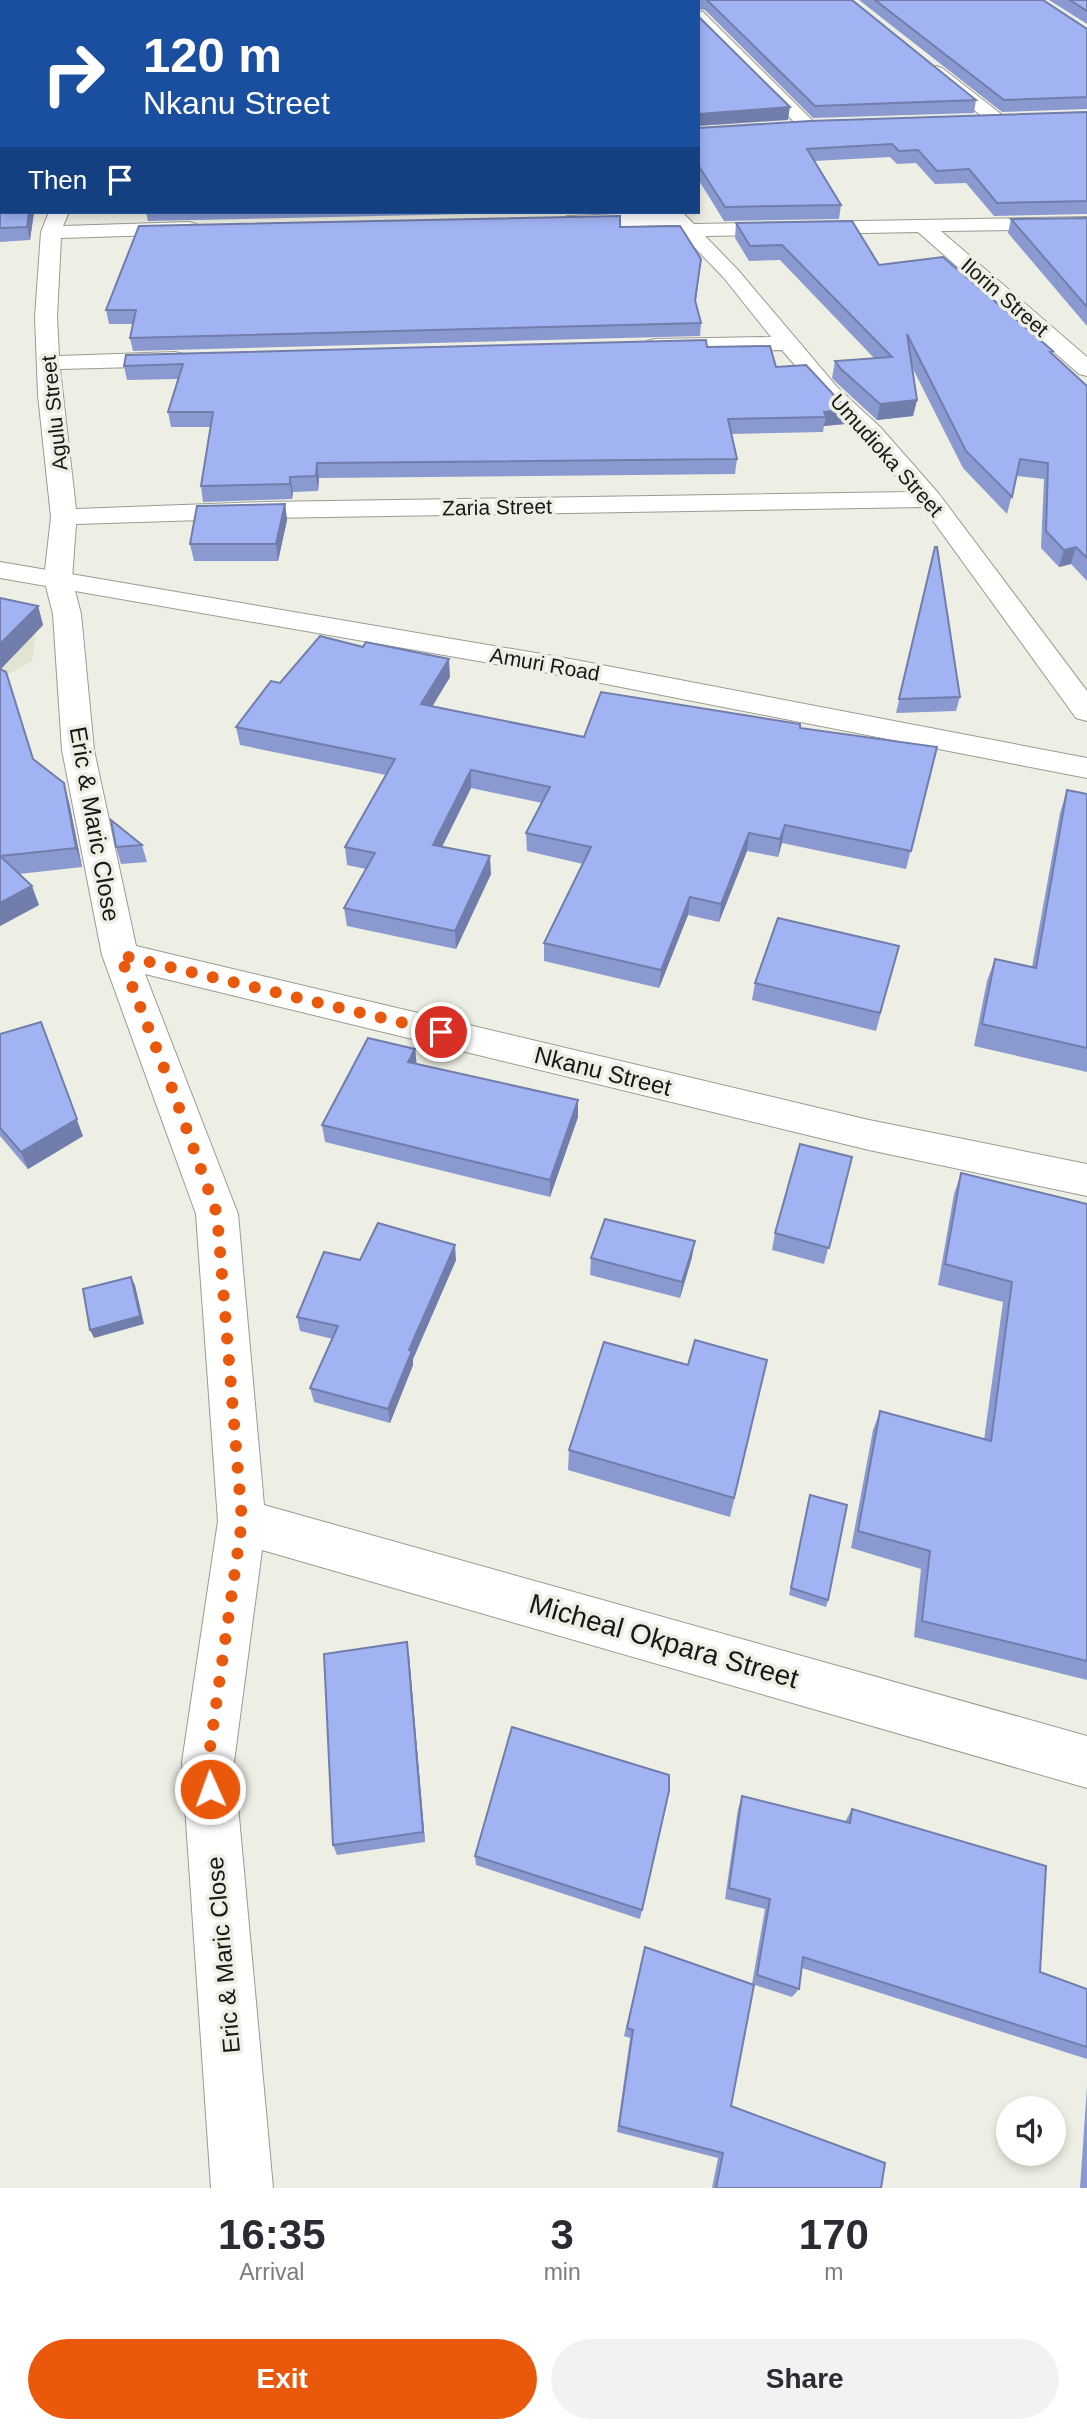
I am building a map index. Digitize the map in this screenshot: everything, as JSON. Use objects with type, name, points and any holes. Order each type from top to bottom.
[{"type":"street","points":[[700,17],[814,126],[780,128]]},
{"type":"street","points":[[921,59],[1001,118],[968,119]]},
{"type":"street","points":[[552,222],[678,220],[923,226],[1087,223]]},
{"type":"street","name":"Umudioka Street","points":[[678,220],[731,274],[830,392],[872,433],[930,499],[1087,712]]},
{"type":"street","points":[[55,222],[215,227]]},
{"type":"street","name":"Agulu Street","points":[[55,222],[46,317],[48,363],[64,517],[63,596]]},
{"type":"street","name":"Ilorin Street","points":[[923,226],[1087,369]]},
{"type":"street","points":[[636,346],[788,343]]},
{"type":"street","points":[[48,363],[203,359]]},
{"type":"street","name":"Zaria Street","points":[[64,517],[265,510],[930,499]]},
{"type":"street","name":"Amuri Road","points":[[0,570],[63,596],[579,669],[1087,768]]},
{"type":"street","name":"Eric & Maric Close","points":[[63,596],[78,750],[120,955],[217,1214],[242,1521],[208,1762],[242,2188]]},
{"type":"street","name":"Nkanu Street","points":[[120,955],[869,1135],[1087,1180]]},
{"type":"street","name":"Micheal Okpara Street","points":[[242,1521],[1087,1762]]},
{"type":"shaded area","points":[[0,597],[40,605],[32,661],[0,679]]},
{"type":"building","points":[[707,0],[852,0],[976,100],[815,106]]},
{"type":"building","points":[[875,0],[1043,0],[1087,29],[1087,97],[1004,100]]},
{"type":"building","points":[[1070,0],[1087,0],[1087,11]]},
{"type":"building","points":[[700,18],[790,107],[700,114]]},
{"type":"building","points":[[1087,112],[1087,201],[997,203],[969,169],[937,171],[918,150],[899,151],[892,144],[807,149],[841,205],[725,207],[700,168],[700,128],[810,121]]},
{"type":"building","points":[[0,214],[29,214],[27,227],[0,228]]},
{"type":"building","points":[[620,216],[620,227],[680,226],[701,259],[695,300],[701,323],[130,338],[136,310],[106,310],[139,226]]},
{"type":"building","points":[[1087,218],[1087,307],[1011,219]]},
{"type":"building","points":[[852,221],[879,265],[943,257],[1053,351],[1050,352],[1087,386],[1087,558],[1076,547],[1064,550],[1046,531],[1048,463],[1020,459],[1012,497],[966,451],[907,334],[917,400],[880,404],[835,361],[892,357],[782,245],[750,246],[736,223]]},
{"type":"building","points":[[706,340],[707,347],[770,346],[776,367],[806,365],[847,409],[824,412],[826,417],[728,419],[737,459],[317,463],[316,476],[290,477],[290,484],[201,486],[213,412],[168,412],[183,364],[124,366],[126,355]]},
{"type":"building","points":[[285,504],[276,544],[190,544],[197,506]]},
{"type":"building","points":[[935,547],[960,697],[899,699]]},
{"type":"building","points":[[0,598],[38,606],[0,644]]},
{"type":"building","points":[[320,636],[363,647],[366,642],[449,659],[421,704],[584,737],[601,692],[800,724],[800,728],[937,747],[911,851],[785,825],[780,839],[749,833],[721,904],[690,897],[661,970],[544,943],[591,847],[526,833],[550,787],[471,770],[433,845],[490,856],[455,931],[344,908],[375,853],[345,847],[395,759],[236,727],[271,681],[280,683]]},
{"type":"building","points":[[0,669],[6,672],[33,759],[64,783],[76,848],[0,856]]},
{"type":"building","points":[[1067,790],[1087,794],[1087,1048],[982,1024],[995,959],[1036,968]]},
{"type":"building","points":[[111,820],[142,845],[116,847]]},
{"type":"building","points":[[0,856],[32,886],[0,903]]},
{"type":"building","points":[[778,918],[899,946],[880,1013],[755,983]]},
{"type":"building","points":[[41,1022],[77,1119],[21,1152],[0,1128],[0,1034]]},
{"type":"building","points":[[368,1038],[415,1049],[408,1062],[578,1100],[550,1180],[322,1125]]},
{"type":"building","points":[[800,1144],[852,1157],[829,1248],[775,1233]]},
{"type":"building","points":[[961,1173],[1087,1204],[1087,1661],[922,1621],[930,1551],[858,1531],[880,1411],[991,1441],[1012,1282],[945,1264]]},
{"type":"building","points":[[605,1219],[695,1241],[682,1282],[591,1258]]},
{"type":"building","points":[[378,1223],[455,1245],[409,1350],[412,1351],[388,1409],[310,1388],[338,1326],[297,1317],[324,1252],[360,1260]]},
{"type":"building","points":[[131,1277],[140,1316],[90,1330],[83,1289]]},
{"type":"building","points":[[695,1340],[767,1360],[734,1498],[569,1450],[604,1342],[688,1365]]},
{"type":"building","points":[[810,1495],[847,1505],[828,1600],[791,1588]]},
{"type":"building","points":[[407,1642],[423,1832],[333,1845],[324,1654]]},
{"type":"building","points":[[512,1727],[669,1775],[669,1791],[642,1910],[475,1856]]},
{"type":"building","points":[[742,1796],[850,1823],[852,1809],[1046,1866],[1040,1972],[1087,1989],[1087,2047],[803,1957],[799,1989],[757,1975],[770,1899],[729,1888]]},
{"type":"building","points":[[645,1947],[754,1985],[731,2106],[885,2163],[881,2188],[716,2188],[723,2153],[619,2126],[633,2030],[627,2028]]},
{"type":"route","points":[[210,1789],[208,1762],[242,1521],[226,1353],[217,1214],[120,955],[441,1032]]}]
